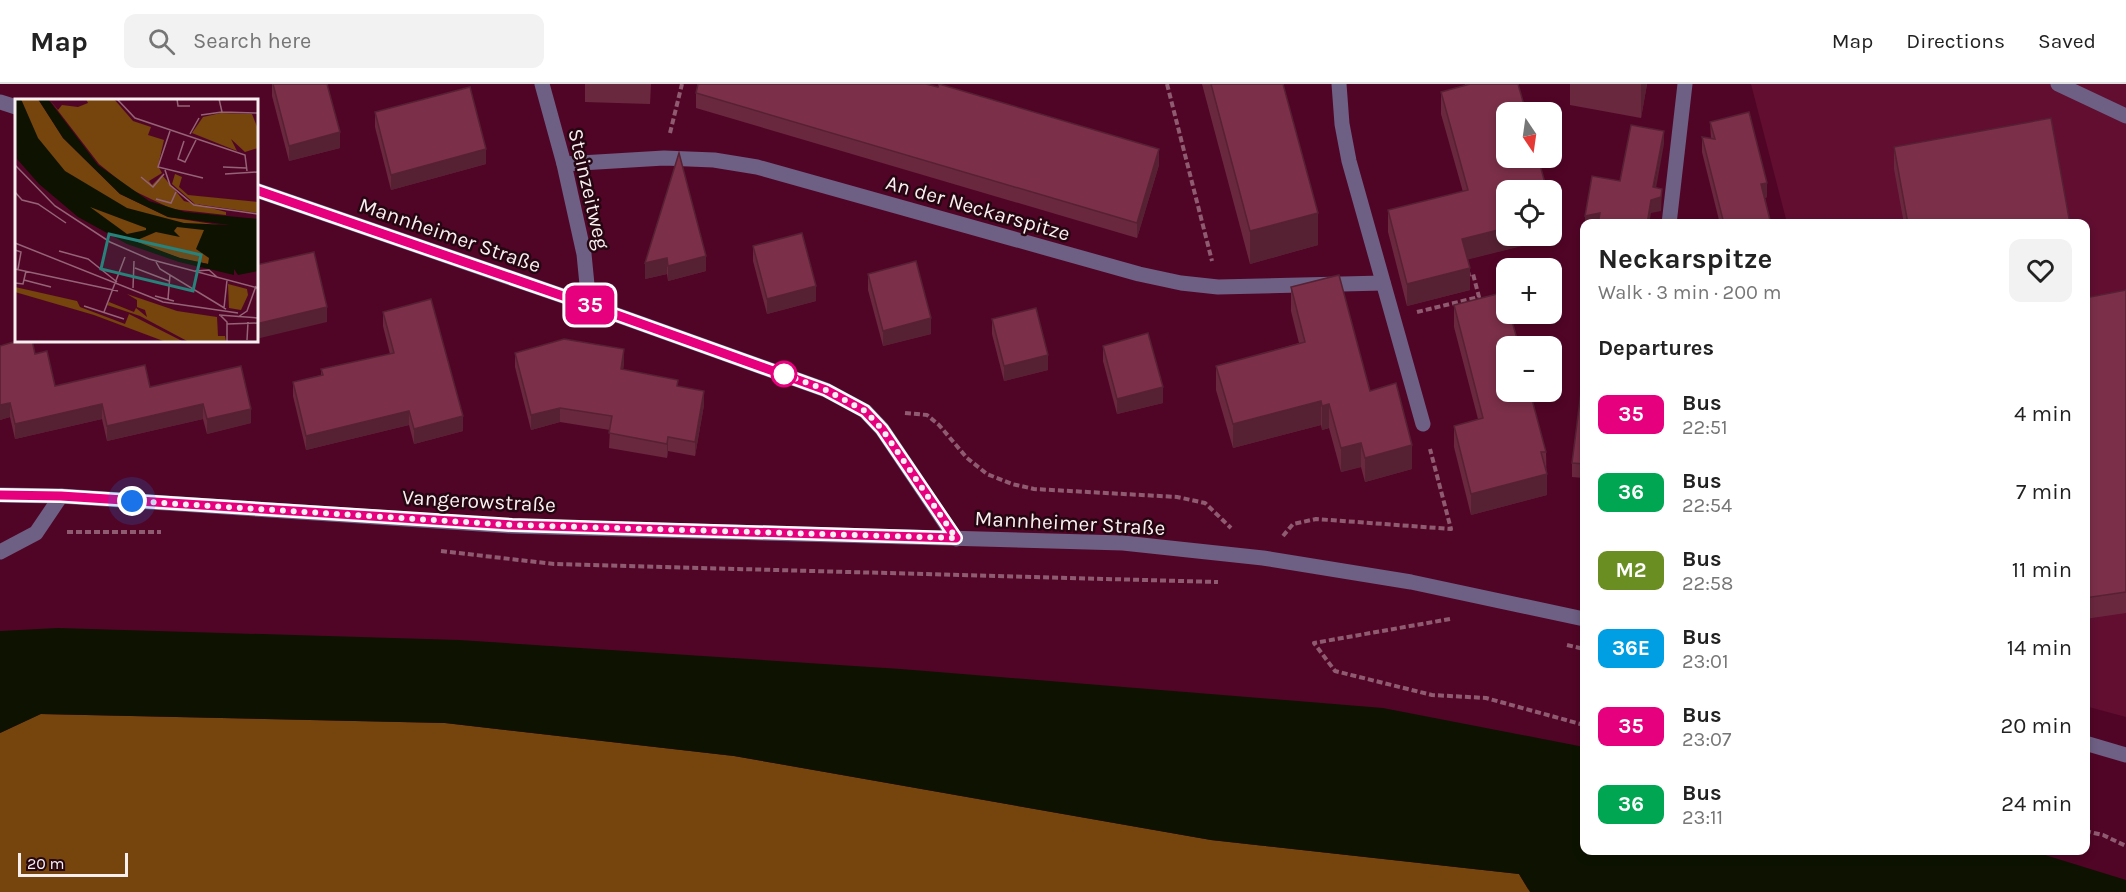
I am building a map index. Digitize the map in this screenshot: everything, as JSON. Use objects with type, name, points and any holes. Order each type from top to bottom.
[{"type":"street","name":"Steinzeitweg","points":[[542,84],[564,165],[584,254],[589,305]]},
{"type":"street","points":[[1339,84],[1342,123],[1349,161],[1424,424]]},
{"type":"street","points":[[1670,219],[1685,84]]},
{"type":"street","points":[[2058,84],[2126,116]]},
{"type":"street","points":[[0,102],[15,107]]},
{"type":"street","name":"An der Neckarspitze","points":[[564,165],[664,158],[714,160],[757,167],[1139,274],[1181,283],[1218,287],[1383,283]]},
{"type":"street","name":"Mannheimer Straße","points":[[258,191],[826,390],[865,411],[882,429],[956,538],[1123,543],[1263,558],[1411,582],[1580,618]]},
{"type":"street","name":"Vangerowstraße","points":[[0,495],[61,496],[512,525],[956,538]]},
{"type":"street","points":[[0,552],[36,533],[61,496]]},
{"type":"street","points":[[2090,744],[2126,755]]},
{"type":"path","points":[[664,158],[682,84]]},
{"type":"path","points":[[1167,84],[1218,287]]},
{"type":"path","points":[[1393,318],[1479,297],[1473,274],[1466,275]]},
{"type":"path","points":[[865,411],[927,415],[980,469],[1012,484],[1034,489],[1177,497],[1205,503],[1263,558],[1293,524],[1316,519],[1451,529],[1424,424]]},
{"type":"path","points":[[36,533],[162,532]]},
{"type":"path","points":[[430,549],[554,564],[1221,582]]},
{"type":"path","points":[[1431,615],[1454,619],[1314,643],[1335,671],[1432,695],[1486,698],[1580,724]]},
{"type":"path","points":[[1562,644],[1580,648]]},
{"type":"path","points":[[2090,832],[2103,835],[2126,846]]},
{"type":"shaded area","points":[[1751,84],[2126,84],[2126,717],[2090,707],[2090,219],[1786,219]]},
{"type":"shaded area","points":[[58,628],[459,640],[901,669],[1383,708],[1580,746],[1580,855],[2045,855],[2126,880],[2126,892],[1530,892],[1519,874],[1211,840],[734,756],[445,723],[41,714],[0,733],[0,631]]},
{"type":"shaded area","points":[[40,714],[445,723],[734,756],[1211,840],[1519,874],[1528,889],[1536,892],[0,892],[0,733]]},
{"type":"building","points":[[273,84],[327,84],[340,132],[289,146]]},
{"type":"building","points":[[698,84],[926,84],[938,87],[939,84],[1159,149],[1137,223],[696,93]]},
{"type":"building","points":[[1211,84],[1283,84],[1318,213],[1250,231]]},
{"type":"building","points":[[1470,84],[1518,84],[1523,102],[1496,102],[1496,168],[1541,168],[1544,180],[1496,180],[1496,230],[1462,239],[1470,268],[1407,284],[1388,210],[1468,190],[1441,92]]},
{"type":"building","points":[[470,87],[486,149],[391,175],[375,112]]},
{"type":"building","points":[[1749,112],[1767,183],[1761,184],[1770,219],[1723,219],[1702,137],[1715,139],[1710,122]]},
{"type":"building","points":[[2051,118],[2069,219],[1907,219],[1894,147]]},
{"type":"building","points":[[1631,125],[1664,131],[1653,187],[1662,189],[1661,197],[1651,200],[1648,219],[1599,219],[1600,213],[1585,216],[1592,176],[1620,181]]},
{"type":"building","points":[[679,153],[706,256],[668,266],[667,258],[645,263]]},
{"type":"building","points":[[802,233],[816,286],[767,299],[753,246]]},
{"type":"building","points":[[314,252],[327,307],[258,324],[258,265]]},
{"type":"building","points":[[916,261],[931,318],[883,331],[868,274]]},
{"type":"building","points":[[1339,275],[1370,391],[1396,383],[1412,445],[1365,458],[1361,443],[1341,448],[1329,404],[1322,406],[1321,401],[1233,424],[1216,366],[1305,342],[1291,287]]},
{"type":"building","points":[[2126,290],[2126,592],[2090,597],[2090,297]]},
{"type":"building","points":[[1496,294],[1496,324],[1513,324],[1516,336],[1496,336],[1496,402],[1533,402],[1546,452],[1541,452],[1547,474],[1471,494],[1454,426],[1483,418],[1454,305]]},
{"type":"building","points":[[431,299],[463,416],[414,429],[409,411],[306,436],[293,382],[323,375],[321,369],[394,353],[383,312]]},
{"type":"building","points":[[1036,308],[1048,355],[1004,366],[992,319]]},
{"type":"building","points":[[1148,333],[1163,387],[1117,399],[1103,346]]},
{"type":"building","points":[[564,339],[624,349],[621,369],[678,380],[677,386],[704,391],[695,442],[668,437],[667,444],[609,433],[612,416],[560,408],[531,415],[515,353]]},
{"type":"building","points":[[15,342],[32,342],[35,354],[47,351],[55,386],[145,365],[150,387],[241,366],[251,409],[207,419],[203,404],[107,426],[102,404],[15,424],[10,403],[0,405],[0,346]]},
{"type":"building","points":[[1580,400],[1580,464],[1572,463]]},
{"type":"bus line","name":"35","points":[[0,495],[61,496],[512,525],[956,538],[882,429],[865,411],[826,390],[258,191]]},
{"type":"route","points":[[132,501],[512,525],[956,538],[882,429],[865,411],[826,390],[784,374]]}]
